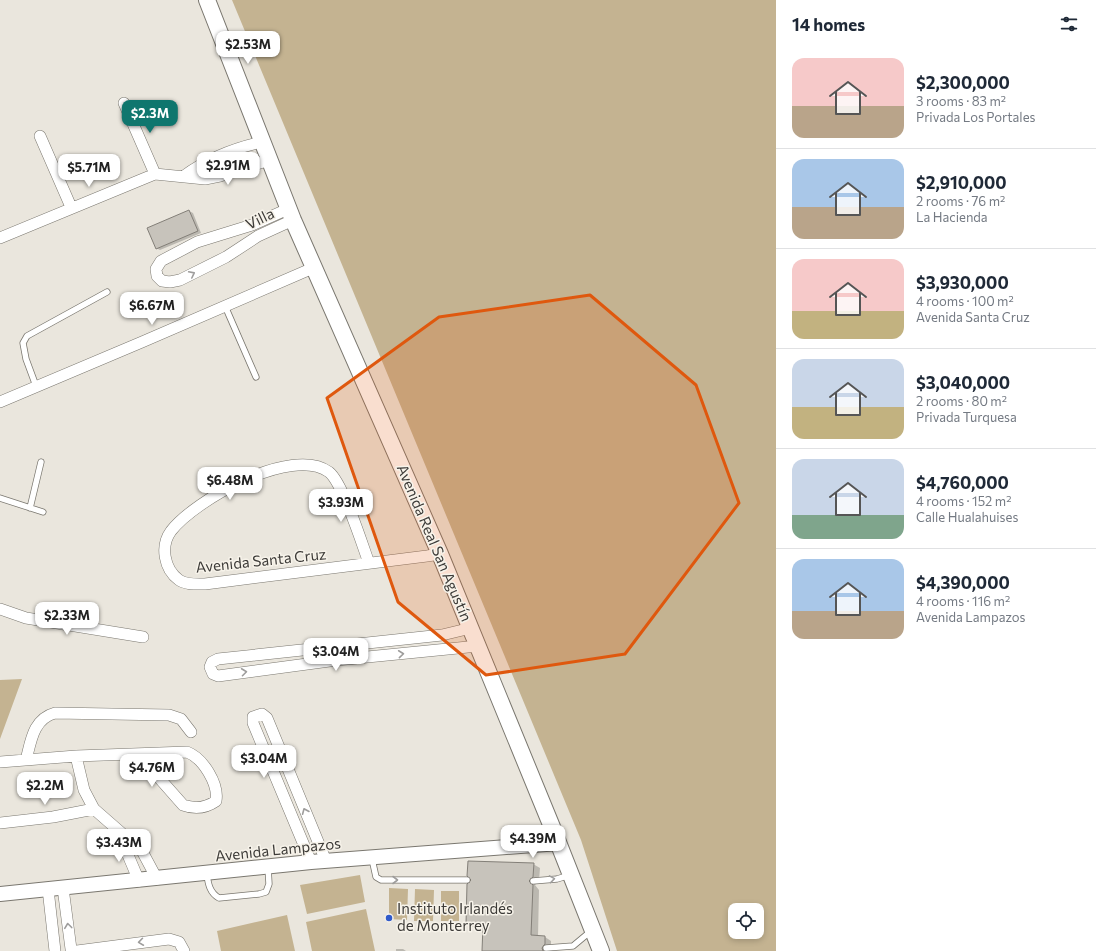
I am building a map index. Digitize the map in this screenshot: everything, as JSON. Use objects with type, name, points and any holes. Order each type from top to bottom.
[{"type":"main road","name":"Avenida Real San Agustín","points":[[199,0],[262,139]]},
{"type":"main road","name":"Avenida Real San Agustín","points":[[207,0],[291,215],[440,554],[559,843],[601,951]]},
{"type":"street","points":[[124,103],[155,174]]},
{"type":"street","points":[[40,136],[71,207]]},
{"type":"street","points":[[184,176],[200,164],[262,139]]},
{"type":"street","points":[[0,238],[71,207],[155,174],[205,179],[220,176],[269,160]]},
{"type":"street","name":"Villa","points":[[270,224],[226,257],[180,280],[170,282],[162,281],[157,276],[156,269],[161,261],[197,242],[234,231],[270,224],[291,215]]},
{"type":"street","points":[[234,231],[241,246]]},
{"type":"street","points":[[0,402],[313,268]]},
{"type":"street","name":"Avenida Santa Cruz","points":[[369,563],[339,486],[331,473],[319,466],[308,463],[288,465],[253,476],[218,494],[181,521],[170,532],[165,544],[164,557],[168,568],[179,580],[190,584],[205,584],[440,554]]},
{"type":"street","points":[[0,609],[26,618],[143,637]]},
{"type":"street","points":[[471,628],[442,635],[218,659],[212,662],[210,667],[213,674],[218,676],[337,660],[478,646]]},
{"type":"street","points":[[335,647],[337,660]]},
{"type":"street","points":[[26,760],[35,729],[43,718],[55,713],[169,715],[181,719],[191,732]]},
{"type":"street","points":[[311,862],[253,723],[254,717],[257,714],[262,714],[267,718],[326,861]]},
{"type":"street","points":[[0,762],[76,756],[180,751],[193,754],[202,764],[214,783],[217,795],[216,801],[193,808],[183,805],[138,754]]},
{"type":"street","points":[[76,756],[84,790],[94,809],[142,851],[157,879]]},
{"type":"street","points":[[279,784],[292,779]]},
{"type":"street","points":[[0,823],[53,817],[94,809]]},
{"type":"street","points":[[124,836],[128,855],[139,880]]},
{"type":"street","name":"Avenida Lampazos","points":[[0,894],[207,874],[311,862],[372,859],[559,843]]},
{"type":"street","points":[[63,888],[70,949],[73,951]]},
{"type":"street","points":[[48,889],[55,951]]},
{"type":"street","points":[[77,951],[169,939],[179,942],[184,951]]},
{"type":"lane","points":[[36,386],[26,359],[23,343],[27,336],[107,292]]},
{"type":"lane","points":[[225,306],[256,377]]},
{"type":"lane","points":[[30,508],[41,462]]},
{"type":"lane","points":[[0,498],[43,512]]},
{"type":"lane","points":[[372,859],[376,877],[381,880],[467,880]]},
{"type":"lane","points":[[207,874],[208,883],[214,895],[219,898],[259,894],[266,892],[269,884],[268,867]]},
{"type":"lane","points":[[533,881],[557,878],[571,874]]},
{"type":"lane","points":[[546,948],[573,946],[593,930]]},
{"type":"highlighted area","points":[[590,295],[696,385],[739,503],[625,654],[486,675],[398,602],[327,398],[439,317]]},
{"type":"shaded area","points":[[232,0],[776,0],[776,951],[617,951],[581,840]]},
{"type":"shaded area","points":[[22,679],[0,739],[0,680]]},
{"type":"shaded area","points":[[360,875],[365,902],[307,914],[300,885]]},
{"type":"shaded area","points":[[389,888],[408,889],[407,920],[389,919]]},
{"type":"shaded area","points":[[415,889],[434,890],[433,921],[414,921]]},
{"type":"shaded area","points":[[441,891],[459,891],[459,921],[441,921]]},
{"type":"shaded area","points":[[366,909],[375,951],[312,951],[306,922]]},
{"type":"shaded area","points":[[287,915],[295,951],[221,951],[217,931]]},
{"type":"building","points":[[189,210],[198,231],[156,249],[147,228]]},
{"type":"building","points":[[468,861],[534,863],[533,877],[529,881],[533,885],[531,935],[545,936],[545,944],[542,948],[543,951],[482,951],[483,925],[466,924],[467,884],[471,880],[467,876]]},
{"type":"place","name":"Instituto Irlandés de Monterrey","points":[[389,918]]}]
